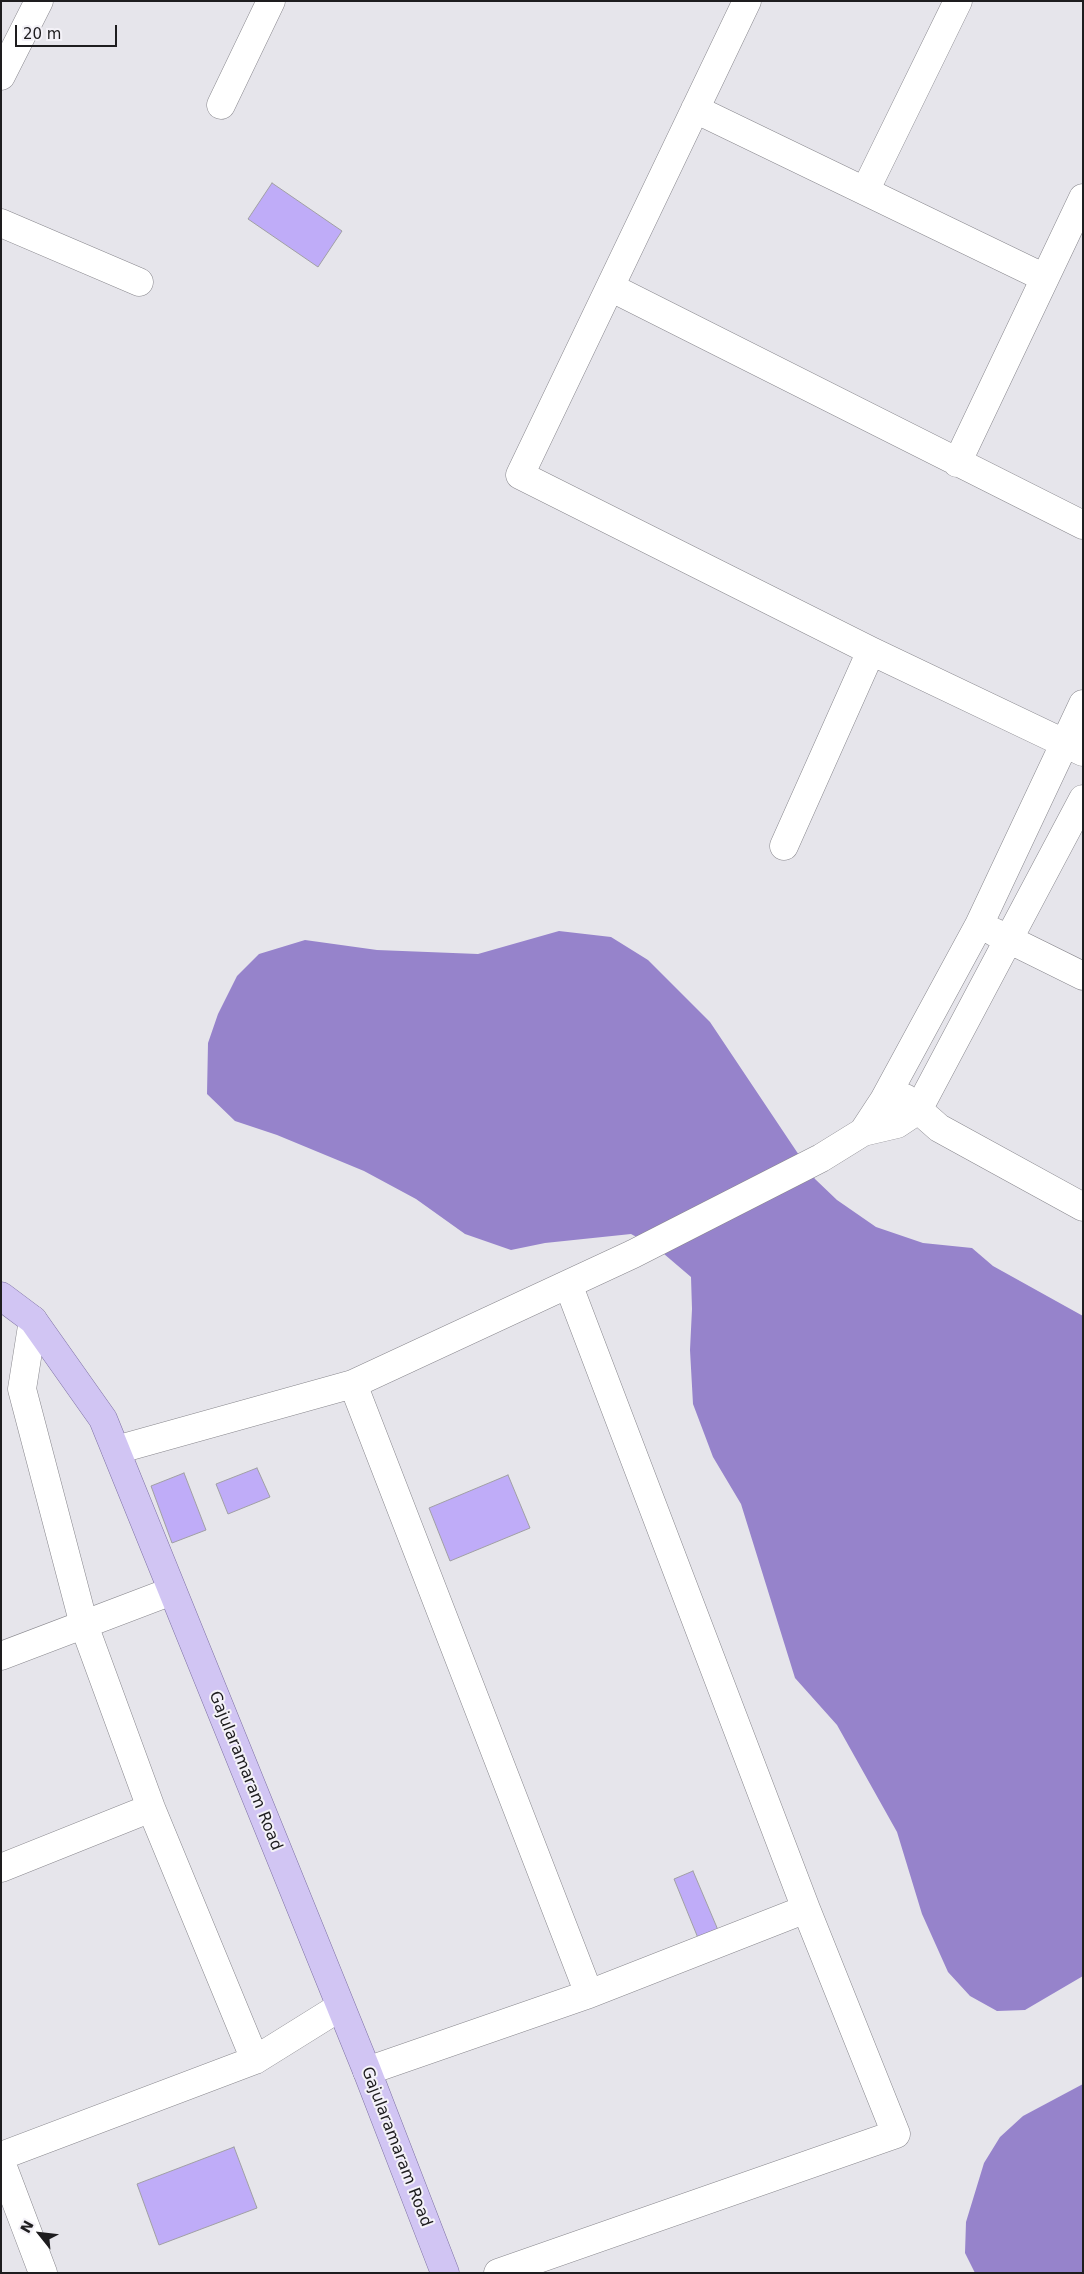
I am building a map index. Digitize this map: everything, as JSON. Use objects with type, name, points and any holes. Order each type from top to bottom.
[{"type":"main road","name":"Gajularamaram Road","points":[[1,1296],[33,1320],[103,1420],[366,2071],[445,2273]]},
{"type":"street","points":[[1,76],[39,1]]},
{"type":"street","points":[[221,106],[272,1]]},
{"type":"street","points":[[747,1],[520,475],[871,651],[1073,748]]},
{"type":"street","points":[[865,192],[958,1]]},
{"type":"street","points":[[695,109],[1045,278]]},
{"type":"street","points":[[957,463],[1083,198]]},
{"type":"street","points":[[1,223],[138,282]]},
{"type":"street","points":[[610,287],[1083,525]]},
{"type":"street","points":[[784,846],[871,651]]},
{"type":"street","points":[[863,1132],[891,1086],[1073,748],[1083,704]]},
{"type":"street","points":[[116,1450],[353,1384],[633,1254],[821,1158],[863,1132],[897,1124],[918,1110],[1083,799]]},
{"type":"street","points":[[979,925],[1083,976]]},
{"type":"street","points":[[891,1086],[939,1128],[1083,1207]]},
{"type":"street","points":[[498,2273],[896,2134],[806,1909],[568,1284]]},
{"type":"street","points":[[33,1320],[11,1393],[84,1625],[152,1808],[254,2060]]},
{"type":"street","points":[[353,1384],[589,1994]]},
{"type":"street","points":[[1,1656],[172,1592]]},
{"type":"street","points":[[1,1868],[152,1808]]},
{"type":"street","points":[[366,2071],[589,1994],[806,1909]]},
{"type":"street","points":[[1,2156],[254,2060],[340,2007]]},
{"type":"street","points":[[1,2162],[43,2273]]},
{"type":"shaded area","points":[[559,931],[611,937],[648,960],[710,1022],[815,1179],[837,1200],[876,1227],[923,1243],[972,1248],[993,1266],[1083,1316],[1083,1976],[1025,2010],[997,2011],[970,1996],[948,1972],[922,1914],[897,1832],[837,1725],[795,1678],[741,1504],[713,1457],[693,1404],[690,1350],[691,1277],[657,1248],[631,1234],[545,1243],[511,1250],[465,1234],[416,1199],[364,1171],[277,1135],[235,1121],[207,1094],[208,1043],[218,1014],[237,976],[259,954],[305,940],[377,950],[478,954]]},
{"type":"shaded area","points":[[1083,2084],[1083,2273],[975,2273],[965,2253],[966,2222],[984,2163],[1000,2137],[1023,2116]]},
{"type":"building","points":[[272,183],[342,231],[318,267],[248,219]]},
{"type":"building","points":[[257,1468],[270,1497],[228,1514],[216,1484]]},
{"type":"building","points":[[184,1473],[206,1530],[172,1543],[151,1486]]},
{"type":"building","points":[[508,1475],[530,1528],[450,1561],[429,1508]]},
{"type":"building","points":[[693,1871],[718,1930],[698,1938],[674,1879]]},
{"type":"building","points":[[234,2147],[257,2208],[159,2245],[137,2184]]}]
